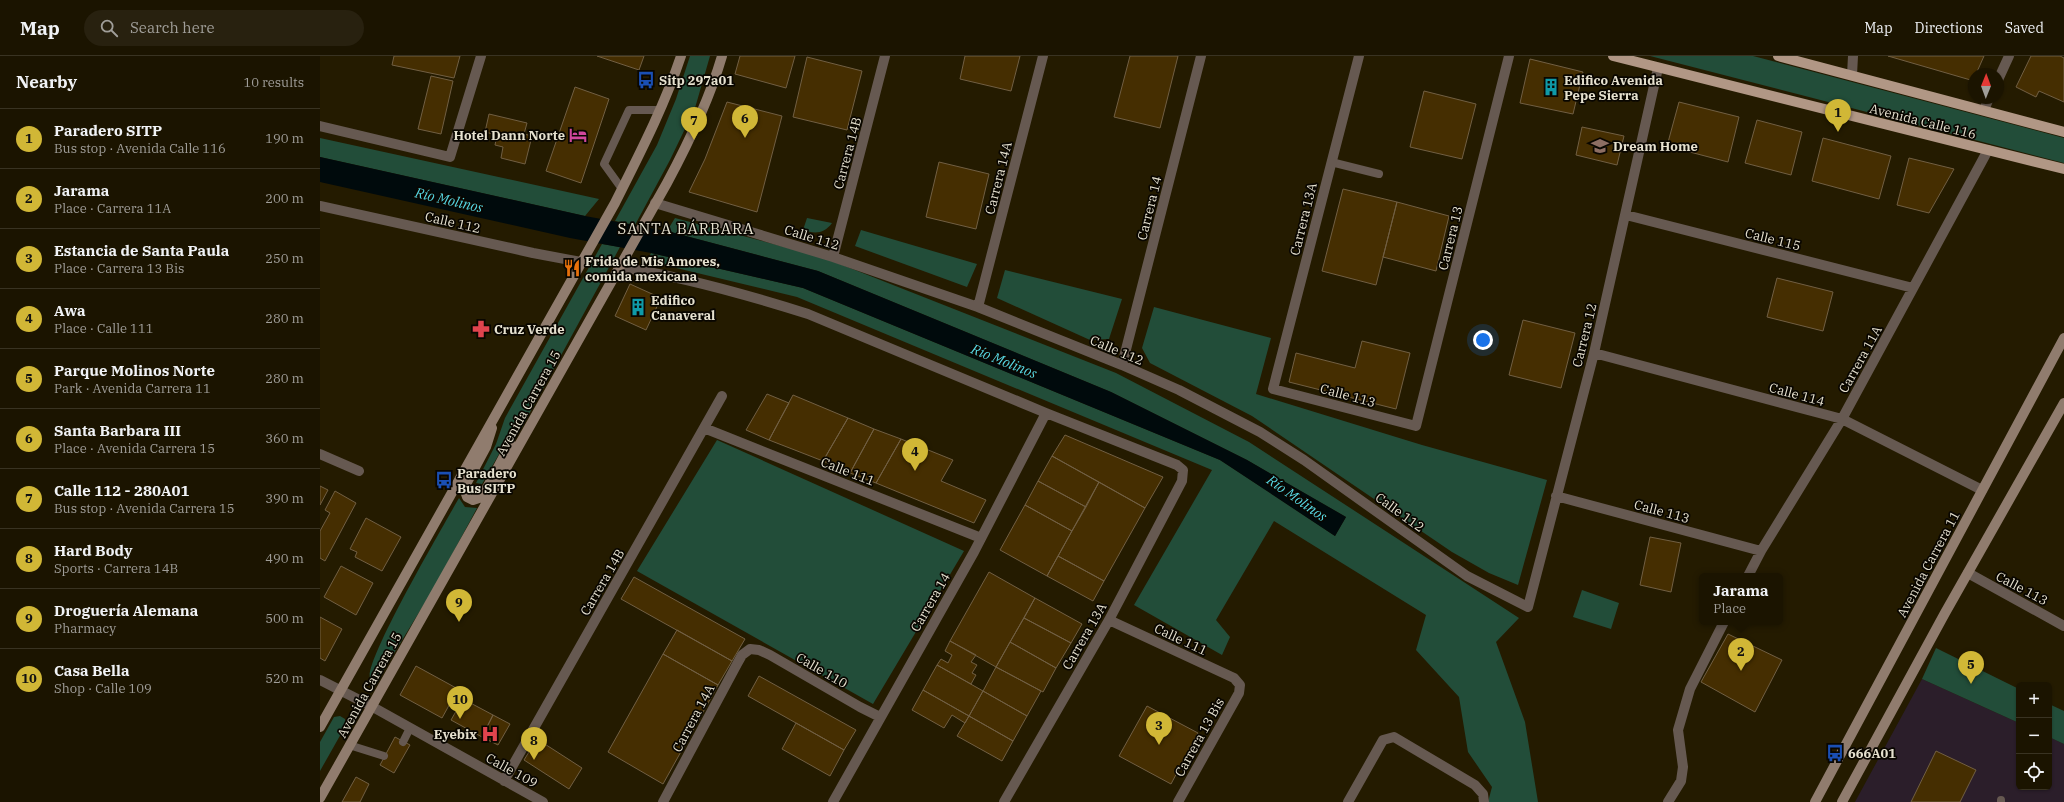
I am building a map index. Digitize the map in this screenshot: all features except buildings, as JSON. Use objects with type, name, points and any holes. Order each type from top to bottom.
[{"type":"main road","name":"Avenida Carrera 15","points":[[320,726],[615,203],[660,110],[681,56]]},
{"type":"main road","name":"Avenida Carrera 15","points":[[320,798],[653,208],[697,124],[709,96],[722,56]]},
{"type":"main road","name":"Avenida Calle 116","points":[[1613,56],[2064,169]]},
{"type":"main road","name":"Avenida Calle 116","points":[[1778,56],[2064,132]]},
{"type":"main road","name":"Avenida Carrera 11","points":[[1815,802],[2064,338]]},
{"type":"main road","points":[[1842,802],[2064,403]]},
{"type":"main road","points":[[493,418],[489,440],[464,488],[465,494],[470,499],[476,500],[482,497],[504,456],[525,435]]},
{"type":"street","points":[[320,126],[450,157],[481,56]]},
{"type":"street","name":"Carrera 14B","points":[[833,256],[885,56]]},
{"type":"street","name":"Carrera 14A","points":[[978,308],[1043,56]]},
{"type":"street","name":"Carrera 14","points":[[1122,365],[1201,56]]},
{"type":"street","name":"Carrera 13A","points":[[1273,389],[1359,56]]},
{"type":"street","name":"Carrera 13","points":[[1416,426],[1509,56]]},
{"type":"street","points":[[1852,75],[1853,56]]},
{"type":"street","points":[[2004,68],[2009,56]]},
{"type":"street","name":"Carrera 12","points":[[1528,607],[1594,353],[1658,68]]},
{"type":"street","points":[[1984,110],[1986,104]]},
{"type":"street","name":"Carrera 11A","points":[[1750,573],[1761,551],[1842,419],[1988,150]]},
{"type":"street","name":"Calle 112","points":[[320,206],[533,253],[581,262]]},
{"type":"street","name":"Calle 112","points":[[653,208],[833,256],[978,308],[1122,365],[1179,390],[1260,432],[1304,460],[1467,576],[1528,607]]},
{"type":"street","name":"Calle 115","points":[[1626,215],[1913,288]]},
{"type":"street","points":[[620,267],[660,274],[775,303],[808,314],[1046,413]]},
{"type":"street","name":"Calle 114","points":[[1594,353],[1842,419],[1982,490]]},
{"type":"street","name":"Calle 113","points":[[1273,389],[1416,426]]},
{"type":"street","name":"Carrera 14B","points":[[504,780],[722,396]]},
{"type":"street","name":"Carrera 14","points":[[833,802],[981,538],[1046,413]]},
{"type":"street","name":"Carrera 13A","points":[[1004,802],[1109,620],[1182,480],[1183,470],[1177,464],[1046,413]]},
{"type":"street","name":"Calle 111","points":[[704,428],[981,538]]},
{"type":"street","points":[[320,454],[359,471]]},
{"type":"street","name":"Calle 113","points":[[1556,496],[1761,551]]},
{"type":"street","name":"Calle 113","points":[[1968,574],[2064,626]]},
{"type":"street","name":"Calle 111","points":[[1109,620],[1234,678],[1240,685]]},
{"type":"street","points":[[1668,802],[1680,781],[1683,768],[1678,730],[1690,689],[1722,625]]},
{"type":"street","name":"Carrera 14A","points":[[663,802],[742,655],[750,649]]},
{"type":"street","name":"Calle 110","points":[[750,649],[759,650],[770,655],[860,707],[880,716]]},
{"type":"street","name":"Calle 109","points":[[320,680],[371,706],[543,802]]},
{"type":"street","name":"Carrera 13 Bis","points":[[1178,802],[1238,693],[1240,685]]},
{"type":"street","points":[[1348,802],[1383,740],[1389,738],[1400,739],[1468,780],[1481,790],[1484,802]]},
{"type":"lane","points":[[622,189],[604,164],[629,110],[660,110]]},
{"type":"lane","points":[[1331,162],[1379,174]]},
{"type":"lane","points":[[403,742],[410,728]]},
{"type":"lane","points":[[349,745],[384,756]]},
{"type":"shaded area","points":[[1922,679],[2016,722],[2016,790],[2052,790],[2052,738],[2064,744],[2064,802],[1855,802]]},
{"type":"green space","points":[[690,56],[710,56],[695,108],[670,160],[635,225],[615,221],[657,145],[676,99]]},
{"type":"green space","points":[[1650,56],[1753,56],[2064,138],[2064,163]]},
{"type":"green space","points":[[320,138],[599,199],[585,216],[320,157]]},
{"type":"green space","points":[[675,218],[822,257],[1116,373],[1249,442],[1519,618],[1496,642],[1525,722],[1538,802],[1488,802],[1492,787],[1468,752],[1459,697],[1416,650],[1426,615],[1274,521],[1216,620],[1230,637],[1222,655],[1134,605],[1212,470],[797,297],[647,261],[651,253],[803,288],[1220,460],[1335,536],[1346,517],[1247,460],[1111,392],[818,271],[667,231]]},
{"type":"green space","points":[[807,218],[832,223],[829,227],[822,231],[811,232],[803,230]]},
{"type":"green space","points":[[861,230],[977,264],[967,287],[855,246]]},
{"type":"green space","points":[[602,244],[620,247],[522,427],[503,447],[482,484],[476,483],[496,444],[505,418]]},
{"type":"green space","points":[[1005,270],[1122,299],[1109,339],[1090,340],[997,298]]},
{"type":"green space","points":[[1154,307],[1271,338],[1256,394],[1422,445],[1547,480],[1518,585],[1489,573],[1452,552],[1252,416],[1150,363],[1142,348]]},
{"type":"green space","points":[[717,440],[964,551],[873,704],[637,571]]},
{"type":"green space","points":[[459,498],[465,507],[477,508],[434,588],[380,676],[374,679],[370,678],[372,666],[379,646],[423,561]]},
{"type":"green space","points":[[1582,590],[1619,603],[1611,629],[1573,617]]},
{"type":"green space","points":[[1936,648],[2016,688],[2016,722],[1922,679]]},
{"type":"green space","points":[[2052,705],[2064,711],[2064,744],[2052,738]]},
{"type":"green space","points":[[340,716],[345,719],[346,725],[320,771],[320,742],[334,717]]},
{"type":"water","name":"Río Molinos","points":[[320,157],[585,216],[667,231],[818,271],[1111,392],[1247,460],[1346,517],[1335,536],[1220,460],[803,288],[651,253],[570,238],[320,182]]},
{"type":"place","name":"Sitp 297a01","points":[[646,80]]},
{"type":"place","name":"Edifico Avenida Pepe Sierra","points":[[1551,87]]},
{"type":"place","name":"Paradero SITP","points":[[1838,132]]},
{"type":"place","name":"Hotel Dann Norte","points":[[578,135]]},
{"type":"place","name":"Santa Barbara III","points":[[745,138]]},
{"type":"place","name":"Calle 112 - 280A01","points":[[694,140]]},
{"type":"place","name":"Dream Home","points":[[1600,146]]},
{"type":"place","name":"Frida de Mis Amores, comida mexicana","points":[[572,268]]},
{"type":"place","name":"Edifico Canaveral","points":[[638,307]]},
{"type":"place","name":"Cruz Verde","points":[[481,329]]},
{"type":"place","name":"Awa","points":[[915,471]]},
{"type":"place","name":"Paradero Bus SITP","points":[[444,480]]},
{"type":"place","name":"Droguería Alemana","points":[[459,622]]},
{"type":"place","name":"Jarama","points":[[1741,671]]},
{"type":"place","name":"Parque Molinos Norte","points":[[1971,684]]},
{"type":"place","name":"Casa Bella","points":[[460,719]]},
{"type":"place","name":"Eyebix","points":[[490,734]]},
{"type":"place","name":"Estancia de Santa Paula","points":[[1159,745]]},
{"type":"place","name":"666A01","points":[[1835,753]]},
{"type":"place","name":"Hard Body","points":[[534,760]]},
{"type":"district","name":"SANTA BÁRBARA","points":[[686,229]]}]
